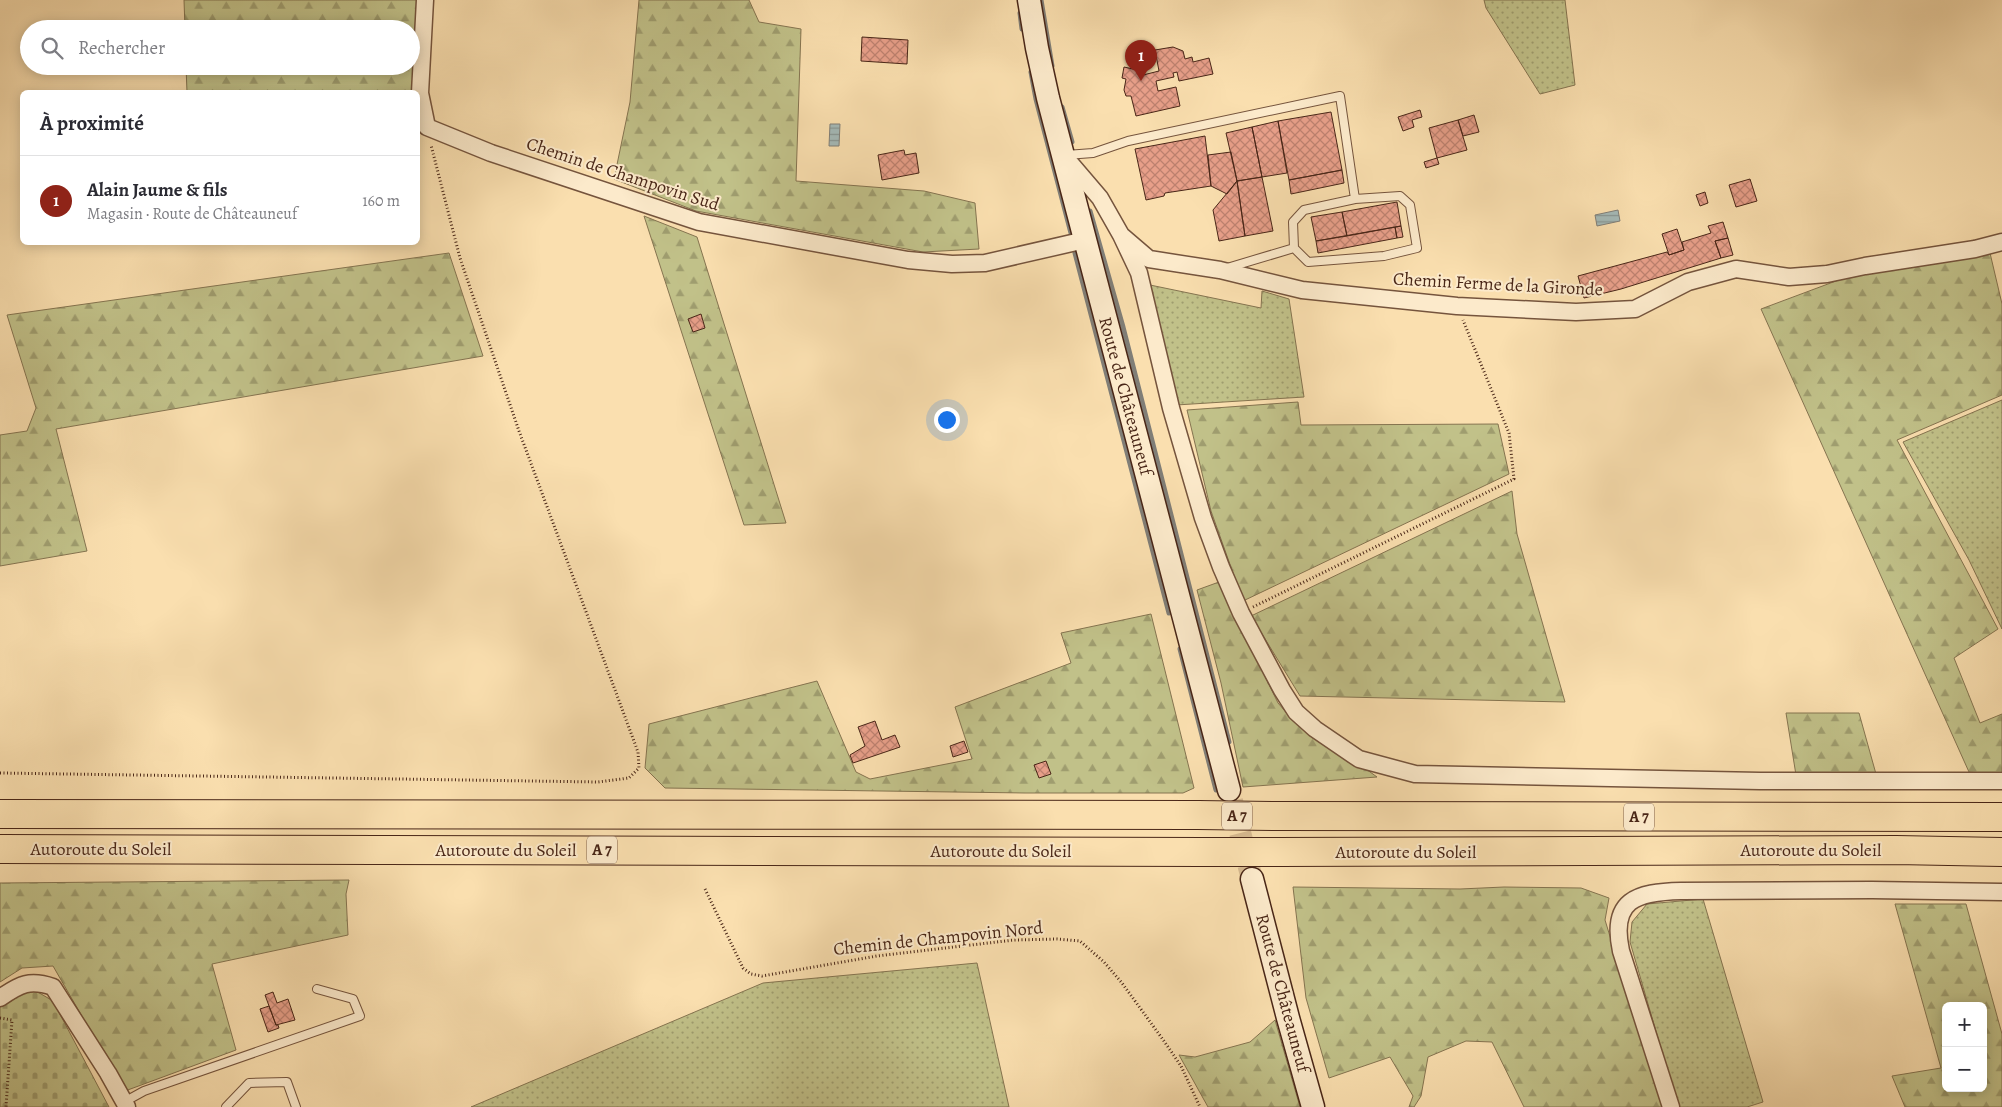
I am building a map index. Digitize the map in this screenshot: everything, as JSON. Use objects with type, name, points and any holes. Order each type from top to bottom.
[{"type":"highway","points":[[0,801],[82,815]]},
{"type":"highway","name":"Autoroute du Soleil","points":[[0,814],[2002,818]]},
{"type":"highway","name":"Autoroute du Soleil","points":[[0,849],[1204,852],[1896,850],[2002,852]]},
{"type":"highway","points":[[0,866],[282,867],[349,850]]},
{"type":"main road","name":"Route de Châteauneuf","points":[[1029,0],[1048,98],[1229,790]]},
{"type":"main road","name":"Route de Châteauneuf","points":[[1252,879],[1288,1018],[1314,1107]]},
{"type":"street","points":[[425,0],[420,93],[427,127]]},
{"type":"street","name":"Chemin de Champovin Sud","points":[[427,127],[492,153],[698,222],[908,260],[952,264],[985,263],[1085,240]]},
{"type":"street","name":"Chemin Ferme de la Gironde","points":[[1064,156],[1100,198],[1121,235],[1149,259],[1220,270],[1302,290],[1457,306],[1576,312],[1635,309],[1688,282],[1736,269],[1789,277],[1827,274],[1975,249],[2002,242]]},
{"type":"street","points":[[1121,235],[1139,274],[1171,408],[1203,518],[1221,567],[1242,613],[1282,690],[1296,712],[1315,729],[1359,759],[1416,774],[1740,781],[2002,781]]},
{"type":"street","points":[[1671,1107],[1621,951],[1617,933],[1619,917],[1628,904],[1642,895],[1671,891],[1872,890],[2002,892]]},
{"type":"street","points":[[0,998],[18,985],[40,982],[54,987],[108,1072],[125,1104]]},
{"type":"lane","points":[[1064,156],[1093,153],[1128,141],[1340,96],[1355,200]]},
{"type":"lane","points":[[1400,196],[1410,205],[1417,248],[1384,256],[1308,262],[1294,248],[1293,222],[1304,210],[1355,200],[1400,196]]},
{"type":"lane","points":[[1220,270],[1294,248]]},
{"type":"lane","points":[[125,1104],[144,1091],[360,1016],[353,999],[316,989]]},
{"type":"lane","points":[[226,1107],[249,1083],[287,1082],[296,1107]]},
{"type":"path","points":[[0,773],[598,782],[629,778],[639,768],[638,752],[519,431],[460,258],[427,127]]},
{"type":"path","points":[[1242,613],[1514,479],[1509,433],[1457,306]]},
{"type":"path","name":"Chemin de Champovin Nord","points":[[705,889],[743,968],[751,974],[762,976],[877,956],[1014,940],[1057,939],[1080,941],[1104,962],[1132,997],[1181,1066],[1200,1107]]},
{"type":"path","points":[[0,1018],[12,1020],[6,1107]]},
{"type":"green space","points":[[184,0],[418,0],[417,20],[185,20]]},
{"type":"green space","points":[[639,0],[749,0],[759,22],[801,29],[796,181],[924,191],[975,203],[979,249],[923,252],[696,211],[614,179],[630,102]]},
{"type":"green space","points":[[1484,0],[1565,0],[1575,85],[1540,94],[1486,8]]},
{"type":"green space","points":[[186,75],[416,75],[415,90],[187,90]]},
{"type":"green space","points":[[644,216],[697,237],[786,523],[744,525]]},
{"type":"green space","points":[[449,253],[483,356],[56,429],[87,551],[0,566],[0,435],[27,431],[36,408],[7,315]]},
{"type":"green space","points":[[1990,253],[2002,304],[2002,395],[1897,440],[1998,629],[1954,658],[1980,723],[2002,714],[2002,774],[1969,772],[1761,309],[1860,272]]},
{"type":"green space","points":[[1150,285],[1261,308],[1262,291],[1289,299],[1304,397],[1176,405]]},
{"type":"green space","points":[[2002,400],[2002,629],[1969,560],[1903,442]]},
{"type":"green space","points":[[1298,402],[1301,425],[1498,424],[1509,474],[1243,601],[1211,511],[1187,410]]},
{"type":"green space","points":[[1512,491],[1517,534],[1565,702],[1300,696],[1251,616]]},
{"type":"green space","points":[[1219,582],[1278,703],[1292,719],[1377,777],[1243,787],[1221,683],[1197,590]]},
{"type":"green space","points":[[1151,614],[1194,788],[1183,793],[1025,793],[665,788],[645,768],[649,724],[817,681],[856,772],[870,779],[972,759],[955,707],[1071,663],[1061,633]]},
{"type":"green space","points":[[1786,713],[1859,713],[1876,774],[1796,775]]},
{"type":"green space","points":[[349,880],[346,894],[348,935],[212,964],[236,1050],[125,1091],[53,966],[22,968],[0,982],[0,883]]},
{"type":"green space","points":[[1293,887],[1581,888],[1609,898],[1605,920],[1662,1107],[1524,1107],[1492,1042],[1466,1041],[1428,1057],[1421,1096],[1414,1107],[1409,1107],[1413,1096],[1390,1057],[1329,1078],[1306,998]]},
{"type":"green space","points":[[1703,899],[1763,1102],[1747,1107],[1678,1107],[1630,942],[1632,922],[1647,904]]},
{"type":"green space","points":[[1895,904],[1966,904],[2002,1034],[2002,1107],[1905,1107],[1892,1076],[1941,1068]]},
{"type":"green space","points":[[977,963],[1009,1107],[471,1107],[763,983]]},
{"type":"green space","points":[[36,991],[53,1001],[109,1107],[0,1107],[0,1007],[17,994]]},
{"type":"green space","points":[[1275,1020],[1300,1107],[1208,1107],[1179,1055],[1195,1057],[1250,1042]]},
{"type":"shaded area","points":[[830,124],[840,124],[839,146],[829,146]]},
{"type":"shaded area","points":[[1618,210],[1620,221],[1597,226],[1595,215]]},
{"type":"building","points":[[862,37],[908,40],[907,64],[861,61]]},
{"type":"building","points":[[1173,47],[1183,51],[1185,59],[1192,57],[1193,62],[1209,58],[1213,74],[1179,81],[1177,72],[1173,73],[1174,77],[1156,81],[1158,91],[1176,87],[1180,106],[1136,116],[1131,96],[1126,96],[1124,90],[1126,79],[1122,78],[1124,67],[1142,71],[1143,75],[1159,71],[1155,50]]},
{"type":"building","points":[[1420,110],[1422,117],[1412,120],[1414,127],[1403,131],[1398,117]]},
{"type":"building","points":[[1331,112],[1342,170],[1289,180],[1278,121]]},
{"type":"building","points":[[1474,115],[1479,132],[1463,136],[1458,120]]},
{"type":"building","points":[[1458,120],[1467,150],[1437,158],[1429,128]]},
{"type":"building","points":[[1278,121],[1287,173],[1262,177],[1252,127]]},
{"type":"building","points":[[1252,127],[1262,177],[1237,181],[1226,133]]},
{"type":"building","points":[[1205,136],[1211,186],[1165,193],[1164,196],[1146,200],[1135,149]]},
{"type":"building","points":[[904,150],[905,155],[916,153],[919,173],[882,180],[878,155]]},
{"type":"building","points":[[1231,152],[1237,181],[1227,194],[1211,186],[1208,155]]},
{"type":"building","points":[[1437,158],[1439,164],[1426,168],[1424,162]]},
{"type":"building","points":[[1342,170],[1344,183],[1291,194],[1289,180]]},
{"type":"building","points":[[1262,177],[1273,231],[1245,236],[1237,181]]},
{"type":"building","points":[[1750,179],[1757,201],[1736,207],[1729,185]]},
{"type":"building","points":[[1237,181],[1245,236],[1219,241],[1213,210]]},
{"type":"building","points":[[1705,192],[1708,203],[1700,206],[1696,195]]},
{"type":"building","points":[[1397,202],[1401,226],[1347,236],[1342,212]]},
{"type":"building","points":[[1342,212],[1347,236],[1316,241],[1311,217]]},
{"type":"building","points":[[1723,222],[1728,238],[1715,241],[1721,258],[1621,289],[1584,298],[1578,276],[1667,252],[1669,255],[1684,250],[1682,242],[1711,233],[1708,226]]},
{"type":"building","points":[[1401,226],[1403,237],[1397,238],[1395,227]]},
{"type":"building","points":[[1395,227],[1397,238],[1318,253],[1316,241]]},
{"type":"building","points":[[1677,229],[1684,250],[1669,255],[1662,234]]},
{"type":"building","points":[[1728,238],[1733,255],[1721,258],[1715,241]]},
{"type":"building","points":[[701,314],[705,328],[693,332],[688,319]]},
{"type":"building","points":[[875,721],[882,740],[895,735],[900,747],[853,763],[850,755],[865,746],[858,727]]},
{"type":"building","points":[[964,741],[968,752],[953,757],[950,746]]},
{"type":"building","points":[[1046,761],[1051,774],[1039,778],[1034,765]]},
{"type":"building","points":[[273,992],[277,1003],[288,999],[295,1020],[276,1025],[265,995]]},
{"type":"building","points":[[269,1006],[279,1028],[268,1032],[260,1009]]},
{"type":"waterway","points":[[1041,0],[1052,66]]},
{"type":"waterway","points":[[1020,13],[1022,29]]},
{"type":"waterway","points":[[1031,72],[1036,99],[1071,233]]},
{"type":"waterway","points":[[1062,107],[1072,142]]},
{"type":"waterway","points":[[1090,211],[1123,327],[1229,742]]},
{"type":"waterway","points":[[1075,253],[1169,613]]},
{"type":"waterway","points":[[1180,649],[1216,790]]},
{"type":"tunnel","points":[[1232,801],[1252,879]]},
{"type":"place","name":"Alain Jaume & fils","points":[[1141,81]]}]
